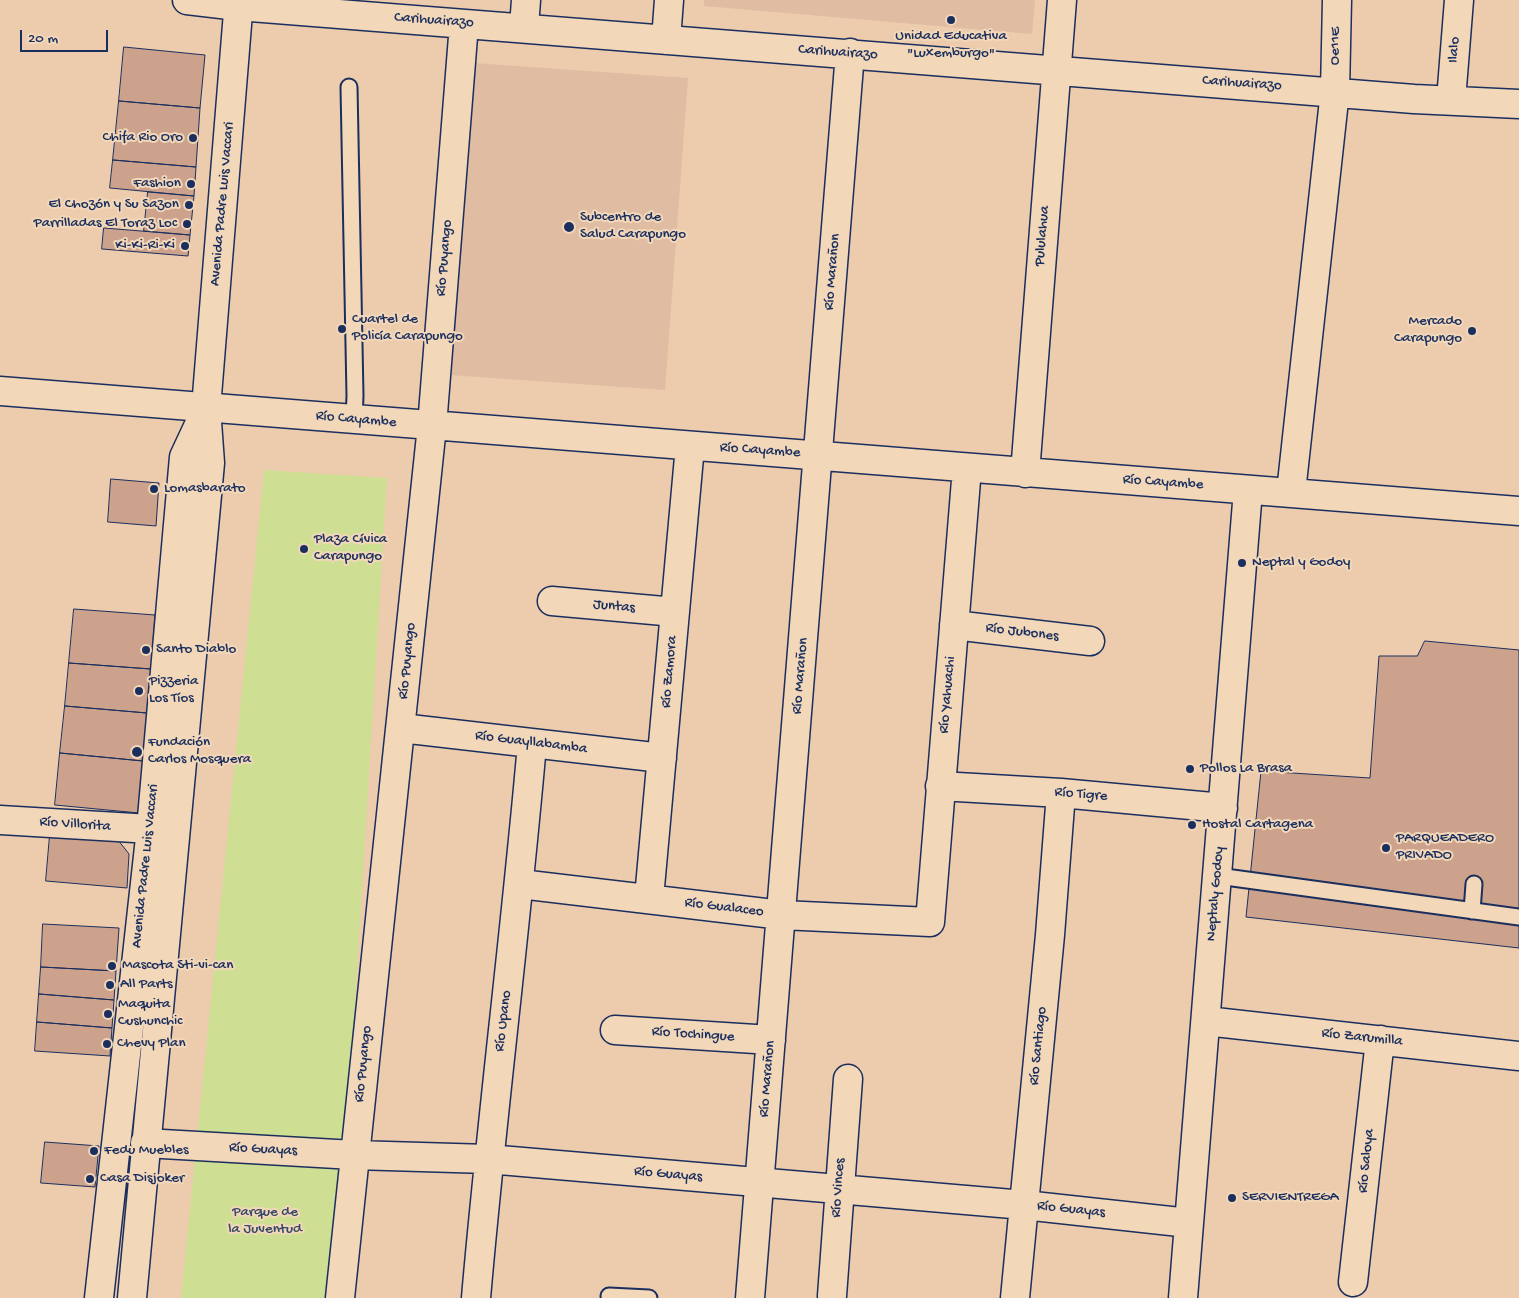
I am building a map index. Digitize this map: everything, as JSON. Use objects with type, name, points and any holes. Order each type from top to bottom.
[{"type":"street","name":"Carihuairazo","points":[[187,0],[1057,71],[1519,104]]},
{"type":"street","points":[[524,27],[526,0]]},
{"type":"street","points":[[666,40],[669,0]]},
{"type":"street","name":"Pululahua","points":[[1025,473],[1062,0]]},
{"type":"street","name":"Oe11E","points":[[1291,492],[1335,91],[1337,0]]},
{"type":"street","name":"Ilalo","points":[[1451,100],[1459,0]]},
{"type":"street","name":"Avenida Padre Luis Vaccari","points":[[132,1298],[210,463],[206,408],[239,3]]},
{"type":"street","name":"Río Puyango","points":[[340,1298],[432,426],[464,24]]},
{"type":"street","name":"Río Marañon","points":[[750,1298],[850,53]]},
{"type":"street","name":"Río Cayambe","points":[[0,391],[1519,511]]},
{"type":"street","name":"Avenida Padre Luis Vaccari","points":[[99,1298],[151,829],[184,457],[206,408]]},
{"type":"street","name":"Río Zamora","points":[[649,898],[690,446]]},
{"type":"street","name":"Río Yahuachi","points":[[930,922],[967,468]]},
{"type":"street","name":"Neptaly Godoy","points":[[1183,1298],[1248,490]]},
{"type":"street","name":"Juntas","points":[[552,601],[675,612]]},
{"type":"street","name":"Río Jubones","points":[[954,626],[1090,641]]},
{"type":"street","name":"Río Guayllabamba","points":[[401,728],[662,758]]},
{"type":"street","name":"Río Upano","points":[[476,1298],[488,1159],[520,884],[532,744]]},
{"type":"street","name":"Río Tigre","points":[[940,786],[1061,793],[1223,808]]},
{"type":"street","name":"Río Santiago","points":[[1015,1298],[1061,793]]},
{"type":"street","name":"Río Villorita","points":[[0,820],[151,829]]},
{"type":"street","name":"Río Gualaceo","points":[[520,884],[782,915],[930,922]]},
{"type":"street","name":"Río Zarumilla","points":[[1206,1021],[1519,1056]]},
{"type":"street","name":"Río Tochingue","points":[[615,1030],[771,1040]]},
{"type":"street","name":"Río Saloya","points":[[1353,1282],[1380,1040]]},
{"type":"street","name":"Río Vinces","points":[[832,1296],[838,1190],[848,1079]]},
{"type":"street","name":"Río Guayas","points":[[145,1143],[354,1155],[488,1159],[1024,1206],[1189,1223]]},
{"type":"lane","points":[[349,87],[354,419]]},
{"type":"lane","points":[[1218,876],[1519,917]]},
{"type":"lane","points":[[1472,911],[1474,884]]},
{"type":"lane","points":[[608,1296],[649,1298]]},
{"type":"shaded area","name":"Unidad Educativa \"Luxemburgo\"","points":[[704,0],[1035,0],[1032,34],[704,6]]},
{"type":"shaded area","name":"Subcentro de Salud Carapungo","points":[[473,63],[688,78],[665,390],[450,375]]},
{"type":"green space","name":"Parque de la Juventud","points":[[264,470],[387,478],[337,1298],[181,1298]]},
{"type":"building","points":[[124,47],[205,55],[200,108],[119,101]]},
{"type":"building","points":[[119,101],[200,108],[196,167],[113,160]]},
{"type":"building","points":[[113,160],[196,167],[194,196],[110,188]]},
{"type":"building","points":[[148,192],[194,196],[190,235],[144,231]]},
{"type":"building","points":[[104,228],[190,235],[188,256],[102,249]]},
{"type":"building","points":[[111,479],[159,483],[156,526],[108,522]]},
{"type":"building","points":[[74,609],[155,615],[151,669],[69,663]]},
{"type":"building","name":"PARQUEADERO PRIVADO","points":[[1425,641],[1519,650],[1519,948],[1246,917],[1261,771],[1370,778],[1379,656],[1417,656]]},
{"type":"building","points":[[69,663],[151,669],[147,713],[65,706]]},
{"type":"building","points":[[65,706],[147,713],[143,761],[60,753]]},
{"type":"building","points":[[60,753],[143,761],[139,813],[55,805]]},
{"type":"building","points":[[50,835],[118,840],[129,854],[127,888],[46,881]]},
{"type":"building","points":[[43,924],[119,928],[116,971],[41,967]]},
{"type":"building","points":[[41,967],[116,971],[114,1000],[39,994]]},
{"type":"building","points":[[39,994],[114,1000],[112,1028],[37,1022]]},
{"type":"building","points":[[37,1022],[112,1028],[110,1056],[35,1051]]},
{"type":"building","points":[[45,1142],[99,1146],[95,1187],[41,1183]]},
{"type":"place","name":"Unidad Educativa \"Luxemburgo\"","points":[[951,20]]},
{"type":"place","name":"Chifa Rio Oro","points":[[193,138]]},
{"type":"place","name":"Fashion","points":[[191,184]]},
{"type":"place","name":"El Chozón y Su Sazon","points":[[189,205]]},
{"type":"place","name":"Parrilladas El Toraz Loc","points":[[187,224]]},
{"type":"place","name":"Subcentro de Salud Carapungo","points":[[569,227]]},
{"type":"place","name":"Ki-Ki-Ri-Ki","points":[[185,246]]},
{"type":"place","name":"Cuartel de Policía Carapungo","points":[[342,329]]},
{"type":"place","name":"Mercado Carapungo","points":[[1472,331]]},
{"type":"place","name":"Lomasbarato","points":[[154,489]]},
{"type":"place","name":"Plaza Cívica Carapungo","points":[[304,549]]},
{"type":"place","name":"Neptal y Godoy","points":[[1242,563]]},
{"type":"place","name":"Santo Diablo","points":[[146,650]]},
{"type":"place","name":"Pizzeria Los Tíos","points":[[139,691]]},
{"type":"place","name":"Fundación Carlos Mosquera","points":[[137,752]]},
{"type":"place","name":"Pollos La Brasa","points":[[1190,769]]},
{"type":"place","name":"Hostal Cartagena","points":[[1192,825]]},
{"type":"place","name":"PARQUEADERO PRIVADO","points":[[1386,848]]},
{"type":"place","name":"Mascota Sti-vi-can","points":[[112,966]]},
{"type":"place","name":"All Parts","points":[[110,985]]},
{"type":"place","name":"Maquita Cushunchic","points":[[108,1014]]},
{"type":"place","name":"Chevy Plan","points":[[107,1044]]},
{"type":"place","name":"Fedu Muebles","points":[[94,1151]]},
{"type":"place","name":"Casa Disjoker","points":[[90,1179]]},
{"type":"place","name":"SERVIENTREGA","points":[[1232,1198]]}]
